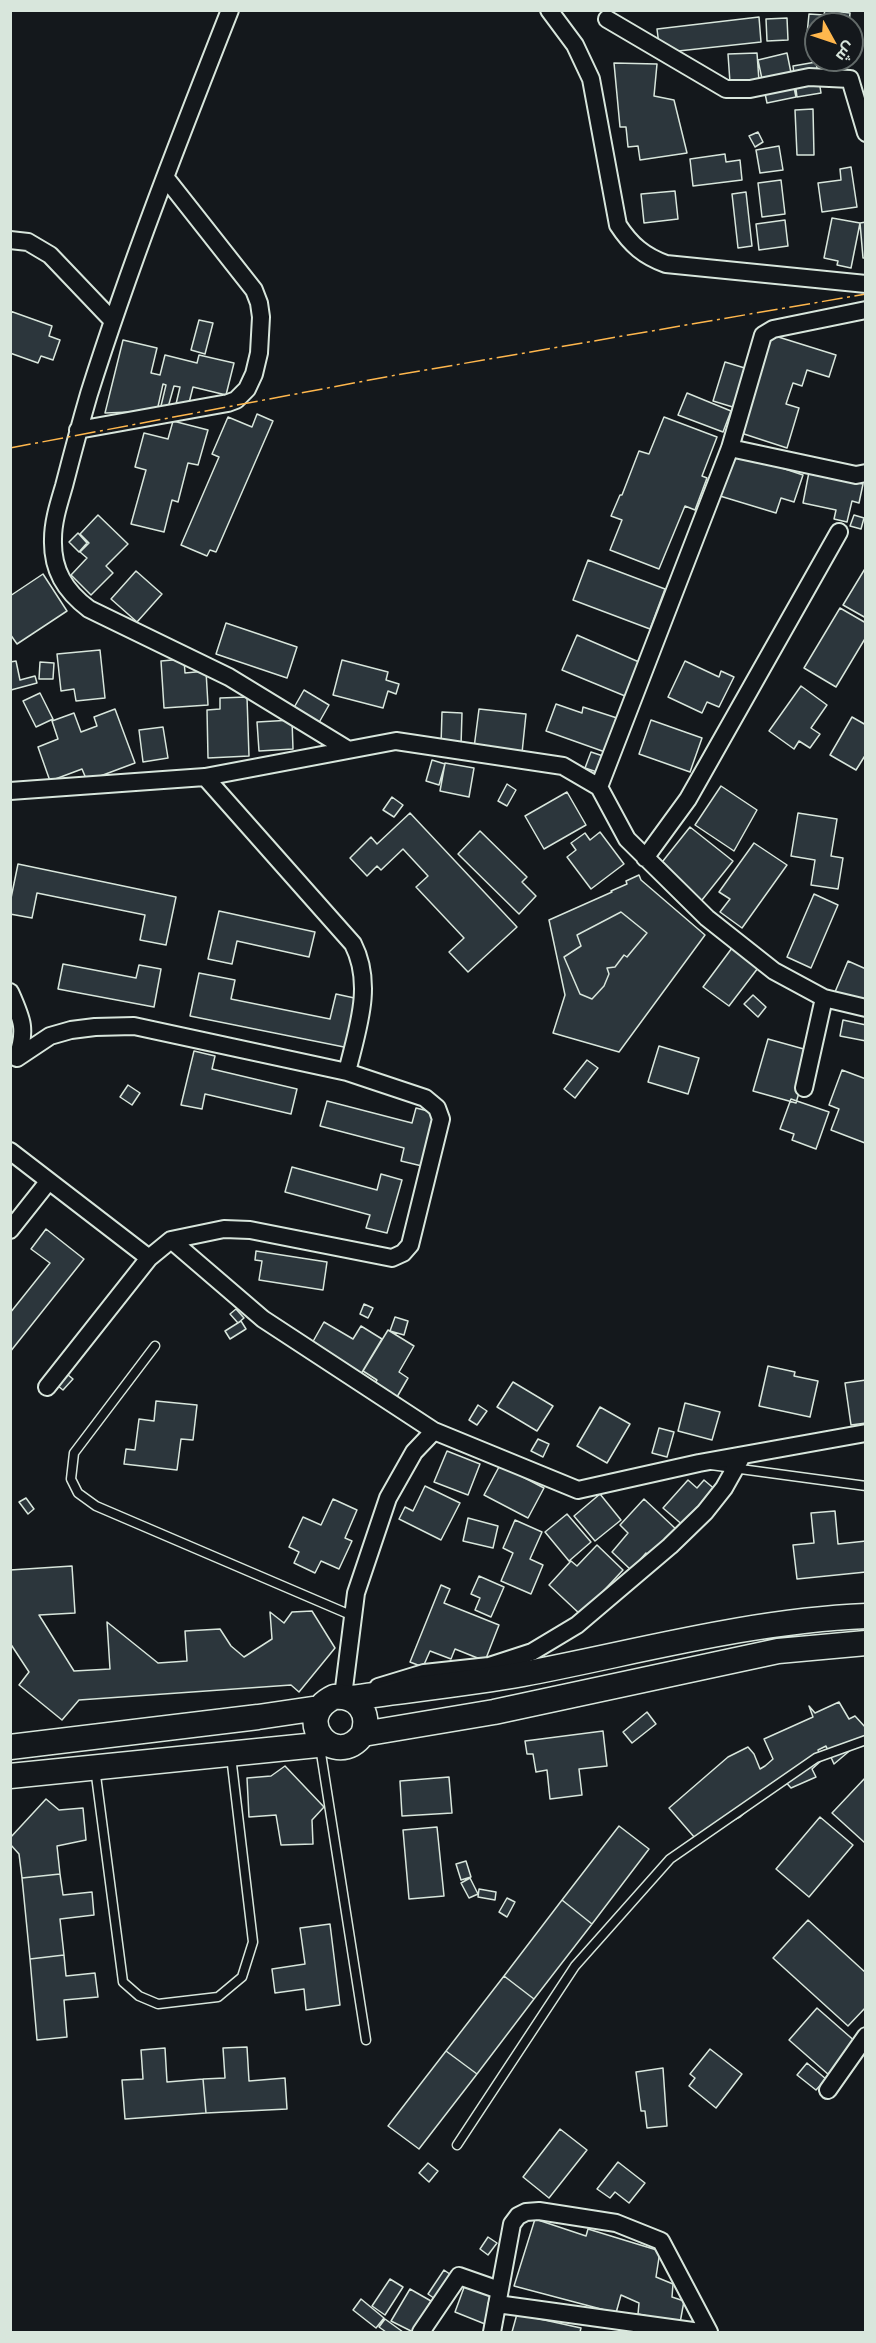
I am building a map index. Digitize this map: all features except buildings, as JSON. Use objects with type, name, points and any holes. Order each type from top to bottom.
[{"type":"main road","points":[[323,1744],[315,1725],[319,1708],[326,1701],[521,1674],[745,1628],[812,1618],[866,1616]]},
{"type":"main road","points":[[363,1734],[494,1712],[778,1651],[866,1643]]},
{"type":"main road","points":[[10,1776],[323,1744],[346,1747],[358,1741],[366,1725],[365,1714],[361,1707],[348,1698]]},
{"type":"main road","points":[[10,1747],[176,1728],[319,1708]]},
{"type":"street","points":[[230,10],[112,320],[78,430],[55,520],[53,540],[58,569],[71,596],[110,620],[229,677],[347,749]]},
{"type":"street","points":[[549,10],[575,45],[591,79],[618,225],[638,250],[651,259],[666,264],[866,284]]},
{"type":"street","points":[[607,19],[726,89],[750,89],[809,77],[850,79],[866,133]]},
{"type":"street","points":[[78,430],[228,403],[242,395],[251,382],[259,353],[261,317],[254,290],[165,177]]},
{"type":"street","points":[[10,240],[28,242],[50,255],[112,320]]},
{"type":"street","points":[[599,787],[730,448],[763,335],[773,329],[866,310]]},
{"type":"street","points":[[730,448],[856,475],[866,473]]},
{"type":"street","points":[[645,858],[688,799],[839,532]]},
{"type":"street","points":[[10,791],[205,777],[396,741],[563,766],[599,787],[627,839],[707,918],[774,971],[825,998],[866,1008]]},
{"type":"street","points":[[205,777],[353,944],[360,957],[364,990],[347,1072]]},
{"type":"street","points":[[10,992],[20,1016],[24,1037],[14,1062]]},
{"type":"street","points":[[804,1088],[825,998]]},
{"type":"street","points":[[14,1062],[50,1036],[95,1027],[134,1026],[347,1072],[425,1098],[437,1108],[441,1119],[410,1245],[403,1253],[392,1258],[250,1230],[224,1229],[171,1240],[149,1258],[47,1386]]},
{"type":"street","points":[[10,1151],[149,1258]]},
{"type":"street","points":[[10,1230],[48,1182]]},
{"type":"street","points":[[171,1240],[262,1319],[434,1431],[578,1490],[699,1462],[737,1463],[866,1433]]},
{"type":"street","points":[[434,1431],[414,1452],[388,1498],[356,1593],[348,1698],[395,1680],[489,1666],[532,1652],[577,1625],[670,1546],[705,1512],[724,1488],[737,1463]]},
{"type":"street","points":[[828,2090],[866,2036]]},
{"type":"street","points":[[492,2332],[512,2224],[518,2216],[526,2212],[539,2211],[616,2223],[661,2241],[709,2332]]},
{"type":"street","points":[[421,2332],[459,2276],[498,2297],[699,2332]]},
{"type":"lane","points":[[155,1346],[74,1453],[71,1479],[78,1492],[96,1506],[353,1616]]},
{"type":"lane","points":[[737,1463],[866,1486]]},
{"type":"lane","points":[[457,2145],[574,1966],[670,1859],[816,1758],[866,1740]]},
{"type":"lane","points":[[323,1744],[366,2040]]},
{"type":"lane","points":[[94,1767],[123,1982],[139,1996],[158,2004],[218,1997],[242,1977],[253,1942],[231,1753]]},
{"type":"power","points":[[10,448],[391,376],[866,294]]}]
